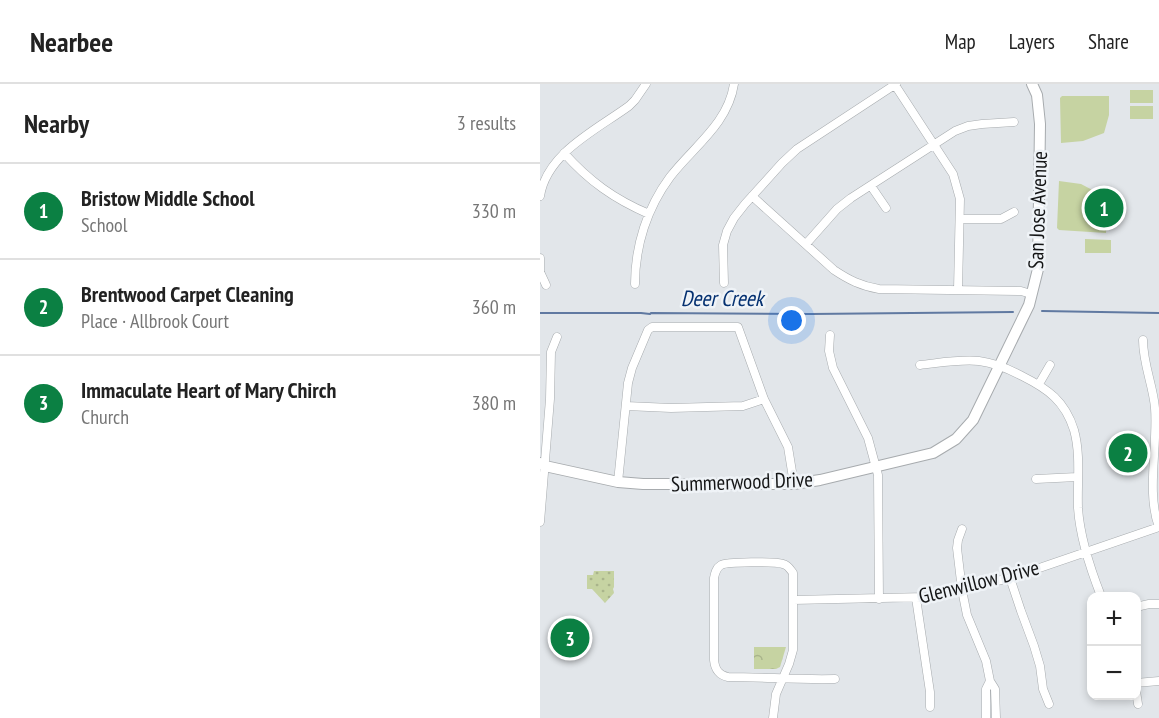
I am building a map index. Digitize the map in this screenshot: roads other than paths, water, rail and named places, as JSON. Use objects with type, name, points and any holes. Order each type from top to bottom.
[{"type":"street","points":[[540,196],[547,174],[556,161],[629,106],[646,84]]},
{"type":"street","points":[[635,284],[637,255],[649,214],[671,176],[717,124],[730,102],[734,84]]},
{"type":"street","points":[[724,283],[723,245],[727,231],[734,218],[752,196],[797,149],[895,84],[953,174],[957,186],[960,199],[958,290]]},
{"type":"street","name":"San Jose Avenue","points":[[1000,366],[1029,305],[1038,269],[1040,124],[1037,95],[1032,84]]},
{"type":"street","points":[[806,243],[837,209],[851,198],[950,134],[968,126],[1014,122]]},
{"type":"street","points":[[564,153],[579,170],[599,186],[628,205],[649,214]]},
{"type":"street","points":[[871,186],[886,208]]},
{"type":"street","points":[[752,196],[834,270],[848,280],[864,286],[879,289],[1021,291],[1031,294]]},
{"type":"street","points":[[960,219],[1001,219],[1014,212]]},
{"type":"street","points":[[540,258],[540,272],[546,285]]},
{"type":"street","points":[[618,482],[628,383],[648,330],[652,327],[738,327],[764,399],[788,447],[794,484]]},
{"type":"street","points":[[830,335],[828,351],[833,368],[868,438],[878,475],[879,599]]},
{"type":"street","points":[[540,522],[542,466],[550,399],[551,352],[557,336]]},
{"type":"street","points":[[1143,340],[1143,355],[1155,409],[1157,462],[1153,502],[1159,527]]},
{"type":"street","points":[[920,365],[971,360],[1000,366],[1039,384],[1058,400],[1065,409],[1075,436],[1078,509],[1088,563],[1099,592]]},
{"type":"street","points":[[1039,384],[1050,365]]},
{"type":"street","name":"Summerwood Drive","points":[[542,466],[618,482],[643,484],[794,484],[820,480],[933,453],[956,440],[973,420],[1000,366]]},
{"type":"street","points":[[626,406],[671,408],[743,406],[764,399]]},
{"type":"street","points":[[1036,479],[1077,477]]},
{"type":"street","name":"Glenwillow Drive","points":[[793,600],[916,598],[963,590],[1010,578],[1159,527]]},
{"type":"street","points":[[963,530],[957,548],[967,615],[986,661],[990,681],[995,689],[996,718]]},
{"type":"street","points":[[773,718],[776,694],[783,678],[789,664],[793,650],[793,573],[784,564],[733,563],[720,566],[714,578],[714,660],[716,668],[724,676],[783,678],[800,680],[835,679]]},
{"type":"street","points":[[1010,578],[1034,646],[1043,689],[1049,704]]},
{"type":"street","points":[[916,598],[930,692],[930,707]]},
{"type":"street","points":[[1141,606],[1159,604]]},
{"type":"street","points":[[986,718],[986,689],[990,681]]},
{"type":"street","points":[[1141,683],[1159,681]]},
{"type":"street","points":[[1138,700],[1138,704]]},
{"type":"waterway","name":"Deer Creek","points":[[1042,311],[1159,313]]},
{"type":"waterway","name":"Deer Creek","points":[[540,313],[1013,312]]},
{"type":"place","name":"Bristow Middle School","points":[[1104,208]]},
{"type":"place","name":"Brentwood Carpet Cleaning","points":[[1128,453]]},
{"type":"place","name":"Immaculate Heart of Mary Chirch","points":[[570,638]]}]
